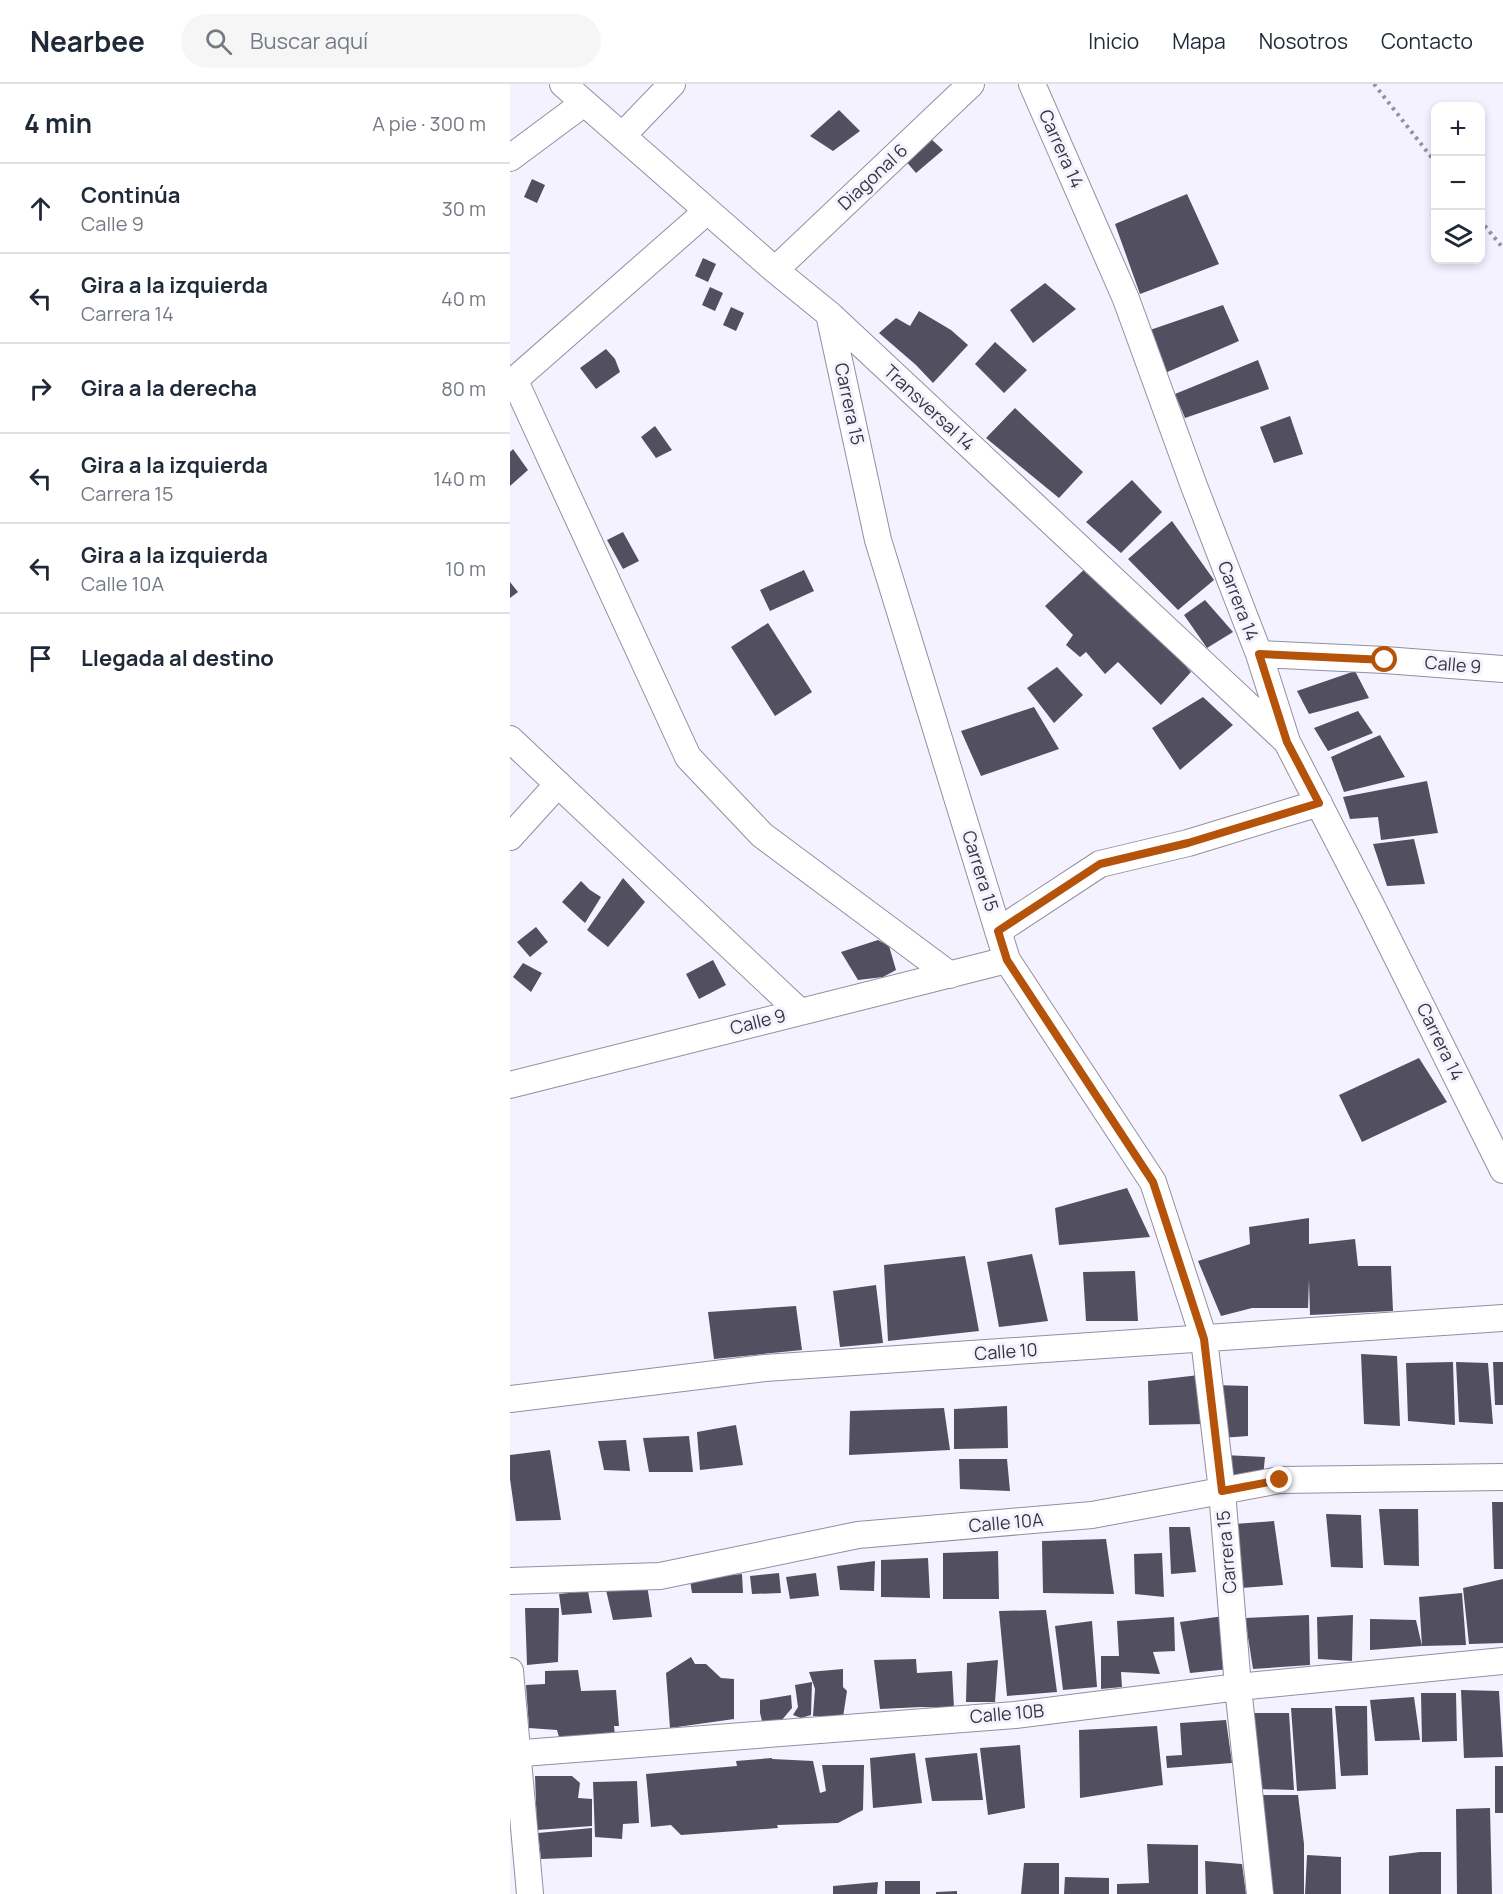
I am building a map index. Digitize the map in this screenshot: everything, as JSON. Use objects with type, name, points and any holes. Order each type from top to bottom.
[{"type":"street","name":"Transversal 14","points":[[563,84],[775,270],[829,314],[1287,742]]},
{"type":"street","points":[[622,136],[672,84]]},
{"type":"street","name":"Diagonal 6","points":[[775,270],[971,84]]},
{"type":"street","name":"Carrera 14","points":[[1032,84],[1126,299],[1194,486],[1259,654],[1287,742],[1376,914],[1503,1170]]},
{"type":"street","points":[[510,158],[584,103]]},
{"type":"street","points":[[707,211],[512,382],[688,757],[762,835],[950,975]]},
{"type":"street","name":"Carrera 15","points":[[829,314],[878,540],[1007,960],[1153,1182],[1204,1339],[1222,1491],[1238,1687],[1260,1894]]},
{"type":"street","name":"Calle 9","points":[[1259,654],[1503,669]]},
{"type":"street","points":[[510,739],[800,1012]]},
{"type":"street","points":[[510,837],[558,784]]},
{"type":"street","points":[[998,931],[1100,864],[1188,843],[1319,803]]},
{"type":"street","name":"Calle 9","points":[[511,1083],[1007,960]]},
{"type":"street","name":"Calle 10","points":[[510,1399],[765,1368],[1503,1318]]},
{"type":"street","name":"Calle 10A","points":[[510,1581],[660,1576],[858,1535],[1092,1515],[1280,1480],[1503,1477]]},
{"type":"street","name":"Calle 10B","points":[[514,1753],[1016,1715],[1238,1687],[1503,1661]]},
{"type":"street","points":[[510,1671],[514,1753],[531,1894]]},
{"type":"path","points":[[1374,84],[1431,156]]},
{"type":"path","points":[[1485,226],[1503,248]]},
{"type":"building","points":[[839,110],[860,131],[833,151],[810,136]]},
{"type":"building","points":[[930,138],[943,150],[916,173],[904,159]]},
{"type":"building","points":[[532,179],[545,185],[537,203],[524,197]]},
{"type":"building","points":[[1187,194],[1219,264],[1140,294],[1115,224]]},
{"type":"building","points":[[703,258],[716,264],[708,282],[695,276]]},
{"type":"building","points":[[1045,283],[1076,309],[1033,343],[1010,310]]},
{"type":"building","points":[[710,287],[723,293],[715,311],[702,305]]},
{"type":"building","points":[[1223,305],[1239,341],[1165,373],[1150,330]]},
{"type":"building","points":[[731,307],[744,313],[736,331],[723,325]]},
{"type":"building","points":[[919,311],[951,330],[968,345],[933,383],[879,333],[896,318],[910,326]]},
{"type":"building","points":[[995,342],[1027,370],[1004,393],[975,364]]},
{"type":"building","points":[[606,349],[615,359],[620,372],[596,389],[580,368]]},
{"type":"building","points":[[1258,360],[1269,389],[1185,418],[1175,394]]},
{"type":"building","points":[[1015,408],[1083,472],[1059,498],[986,438]]},
{"type":"building","points":[[1290,416],[1303,454],[1274,463],[1260,427]]},
{"type":"building","points":[[655,426],[672,450],[656,458],[641,437]]},
{"type":"building","points":[[513,449],[528,470],[510,486],[510,452]]},
{"type":"building","points":[[1132,480],[1162,512],[1121,553],[1086,522]]},
{"type":"building","points":[[1172,521],[1214,580],[1178,610],[1128,559]]},
{"type":"building","points":[[623,532],[639,561],[623,569],[607,540]]},
{"type":"building","points":[[1088,566],[1152,629],[1191,672],[1161,705],[1118,662],[1105,674],[1086,652],[1080,657],[1066,645],[1073,635],[1045,606]]},
{"type":"building","points":[[804,570],[814,591],[770,611],[760,590]]},
{"type":"building","points":[[510,582],[518,592],[510,598]]},
{"type":"building","points":[[1205,600],[1233,632],[1207,648],[1184,615]]},
{"type":"building","points":[[768,623],[812,692],[775,716],[731,647]]},
{"type":"building","points":[[1057,667],[1083,695],[1054,723],[1027,688]]},
{"type":"building","points":[[1355,671],[1369,698],[1309,714],[1297,691]]},
{"type":"building","points":[[1203,697],[1233,725],[1180,770],[1152,728]]},
{"type":"building","points":[[1034,707],[1059,749],[981,776],[961,731]]},
{"type":"building","points":[[1358,711],[1373,733],[1328,751],[1314,728]]},
{"type":"building","points":[[1380,735],[1405,777],[1344,792],[1331,757]]},
{"type":"building","points":[[1427,781],[1438,833],[1381,840],[1378,817],[1350,819],[1343,797]]},
{"type":"building","points":[[1414,839],[1425,884],[1387,886],[1373,844]]},
{"type":"building","points":[[623,878],[645,902],[608,947],[587,930]]},
{"type":"building","points":[[581,881],[601,897],[585,923],[562,902]]},
{"type":"building","points":[[536,927],[548,942],[530,957],[517,942]]},
{"type":"building","points":[[878,940],[889,946],[896,970],[883,977],[858,980],[841,952]]},
{"type":"building","points":[[713,960],[726,985],[699,999],[686,974]]},
{"type":"building","points":[[523,963],[542,973],[531,992],[513,977]]},
{"type":"building","points":[[1419,1058],[1447,1102],[1362,1142],[1339,1095]]},
{"type":"building","points":[[1127,1188],[1150,1237],[1059,1245],[1055,1208]]},
{"type":"building","points":[[1309,1218],[1309,1244],[1355,1239],[1358,1266],[1391,1266],[1393,1311],[1310,1315],[1309,1279],[1308,1308],[1252,1308],[1221,1316],[1198,1261],[1250,1244],[1249,1227]]},
{"type":"building","points":[[1032,1254],[1048,1321],[999,1327],[987,1262]]},
{"type":"building","points":[[965,1256],[979,1331],[888,1341],[884,1265]]},
{"type":"building","points":[[1135,1271],[1138,1321],[1086,1321],[1083,1272]]},
{"type":"building","points":[[876,1285],[883,1343],[840,1347],[833,1291]]},
{"type":"building","points":[[796,1306],[802,1350],[714,1359],[708,1312]]},
{"type":"building","points":[[1361,1354],[1397,1356],[1400,1426],[1364,1424]]},
{"type":"building","points":[[1453,1362],[1455,1425],[1408,1421],[1406,1363]]},
{"type":"building","points":[[1456,1362],[1488,1363],[1493,1424],[1459,1422]]},
{"type":"building","points":[[1493,1362],[1503,1362],[1503,1405],[1495,1405]]},
{"type":"building","points":[[1199,1375],[1206,1424],[1149,1425],[1148,1381]]},
{"type":"building","points":[[1215,1385],[1248,1386],[1248,1436],[1221,1438]]},
{"type":"building","points":[[1007,1406],[1008,1448],[954,1449],[954,1409]]},
{"type":"building","points":[[944,1408],[950,1450],[849,1455],[850,1411]]},
{"type":"building","points":[[736,1425],[743,1465],[700,1470],[697,1432]]},
{"type":"building","points":[[689,1436],[693,1472],[649,1472],[643,1438]]},
{"type":"building","points":[[626,1440],[630,1471],[604,1470],[598,1441]]},
{"type":"building","points":[[550,1450],[561,1520],[516,1521],[510,1479],[510,1455]]},
{"type":"building","points":[[1224,1455],[1265,1457],[1263,1477],[1229,1484]]},
{"type":"building","points":[[959,1459],[1007,1459],[1010,1491],[960,1489]]},
{"type":"building","points":[[1492,1502],[1503,1502],[1503,1569],[1494,1569]]},
{"type":"building","points":[[1379,1509],[1418,1509],[1419,1566],[1384,1565]]},
{"type":"building","points":[[1326,1514],[1361,1515],[1363,1568],[1331,1567]]},
{"type":"building","points":[[1274,1521],[1283,1585],[1241,1588],[1234,1524]]},
{"type":"building","points":[[1169,1527],[1190,1527],[1196,1572],[1171,1574]]},
{"type":"building","points":[[1106,1539],[1114,1594],[1043,1593],[1042,1541]]},
{"type":"building","points":[[998,1551],[999,1599],[943,1599],[943,1553]]},
{"type":"building","points":[[1162,1553],[1164,1597],[1135,1594],[1134,1554]]},
{"type":"building","points":[[928,1558],[930,1598],[881,1597],[881,1560]]},
{"type":"building","points":[[875,1561],[874,1591],[840,1590],[837,1566]]},
{"type":"building","points":[[779,1573],[781,1593],[752,1594],[750,1576]]},
{"type":"building","points":[[816,1573],[819,1596],[790,1599],[786,1577]]},
{"type":"building","points":[[742,1574],[743,1593],[692,1593],[690,1580]]},
{"type":"building","points":[[1503,1579],[1503,1643],[1469,1644],[1463,1588]]},
{"type":"building","points":[[647,1585],[652,1617],[613,1620],[606,1590]]},
{"type":"building","points":[[588,1591],[592,1613],[562,1615],[559,1594]]},
{"type":"building","points":[[1462,1593],[1466,1645],[1422,1646],[1419,1597]]},
{"type":"building","points":[[525,1608],[559,1608],[558,1662],[527,1665]]},
{"type":"building","points":[[1046,1610],[1057,1692],[1007,1696],[999,1611]]},
{"type":"building","points":[[1309,1615],[1310,1665],[1253,1669],[1245,1618]]},
{"type":"building","points":[[1353,1615],[1352,1661],[1318,1659],[1317,1617]]},
{"type":"building","points":[[1224,1616],[1229,1669],[1190,1673],[1180,1622]]},
{"type":"building","points":[[1174,1617],[1175,1651],[1153,1652],[1160,1674],[1121,1672],[1122,1687],[1101,1689],[1101,1656],[1119,1656],[1117,1621]]},
{"type":"building","points":[[1370,1619],[1416,1620],[1422,1646],[1370,1650]]},
{"type":"building","points":[[1092,1621],[1097,1687],[1063,1690],[1055,1626]]},
{"type":"building","points":[[691,1657],[695,1664],[706,1664],[721,1678],[734,1679],[734,1719],[670,1728],[666,1673]]},
{"type":"building","points":[[916,1659],[917,1673],[952,1671],[954,1708],[880,1709],[874,1660]]},
{"type":"building","points":[[998,1660],[995,1702],[966,1702],[967,1663]]},
{"type":"building","points":[[843,1669],[843,1687],[847,1691],[843,1717],[813,1716],[815,1689],[809,1672]]},
{"type":"building","points":[[578,1670],[581,1691],[616,1690],[619,1726],[614,1726],[615,1736],[559,1737],[557,1730],[529,1728],[526,1685],[545,1684],[545,1671]]},
{"type":"building","points":[[812,1682],[811,1715],[801,1718],[793,1715],[798,1707],[795,1685]]},
{"type":"building","points":[[1461,1690],[1499,1691],[1503,1757],[1464,1758]]},
{"type":"building","points":[[1421,1693],[1456,1693],[1457,1741],[1422,1742]]},
{"type":"building","points":[[791,1695],[792,1708],[781,1721],[762,1721],[760,1700]]},
{"type":"building","points":[[1414,1697],[1420,1740],[1375,1741],[1370,1700]]},
{"type":"building","points":[[1335,1706],[1367,1706],[1368,1775],[1341,1776]]},
{"type":"building","points":[[1291,1708],[1332,1708],[1336,1789],[1297,1791]]},
{"type":"building","points":[[1253,1713],[1289,1713],[1294,1790],[1258,1789]]},
{"type":"building","points":[[1226,1720],[1232,1763],[1167,1768],[1166,1756],[1182,1755],[1180,1723]]},
{"type":"building","points":[[1157,1726],[1163,1785],[1080,1798],[1079,1730]]},
{"type":"building","points":[[1020,1745],[1025,1808],[988,1815],[980,1748]]},
{"type":"building","points":[[915,1753],[922,1803],[873,1808],[870,1758]]},
{"type":"building","points":[[977,1753],[983,1800],[932,1801],[925,1758]]},
{"type":"building","points":[[772,1758],[813,1761],[820,1793],[826,1791],[822,1765],[864,1765],[863,1810],[838,1823],[777,1825],[778,1828],[681,1835],[671,1825],[651,1827],[646,1774],[737,1766],[736,1761]]},
{"type":"building","points":[[1495,1766],[1503,1766],[1503,1813],[1495,1813]]},
{"type":"building","points":[[535,1776],[572,1776],[580,1783],[578,1798],[592,1799],[592,1826],[537,1830]]},
{"type":"building","points":[[637,1781],[639,1823],[623,1824],[622,1839],[595,1837],[593,1782]]},
{"type":"building","points":[[1263,1795],[1298,1795],[1304,1844],[1304,1894],[1269,1894]]},
{"type":"building","points":[[1490,1808],[1492,1894],[1457,1894],[1456,1809]]},
{"type":"building","points":[[592,1828],[592,1857],[541,1859],[538,1833]]},
{"type":"building","points":[[1147,1844],[1198,1845],[1198,1894],[1117,1894],[1117,1884],[1149,1883]]},
{"type":"building","points":[[1441,1852],[1441,1894],[1389,1894],[1389,1856]]},
{"type":"building","points":[[1307,1855],[1341,1857],[1341,1894],[1305,1894]]},
{"type":"building","points":[[1205,1861],[1242,1864],[1246,1894],[1206,1894]]},
{"type":"building","points":[[1024,1863],[1059,1863],[1059,1894],[1021,1894]]},
{"type":"building","points":[[1065,1877],[1109,1878],[1109,1894],[1064,1894]]},
{"type":"building","points":[[885,1881],[920,1881],[920,1894],[885,1894]]},
{"type":"building","points":[[878,1882],[877,1894],[833,1894],[833,1886]]},
{"type":"building","points":[[957,1891],[957,1894],[936,1894],[936,1892]]},
{"type":"route","points":[[1280,1480],[1222,1491],[1204,1339],[1153,1182],[1007,960],[998,931],[1100,864],[1188,843],[1319,803],[1287,742],[1259,654],[1385,660]]}]
